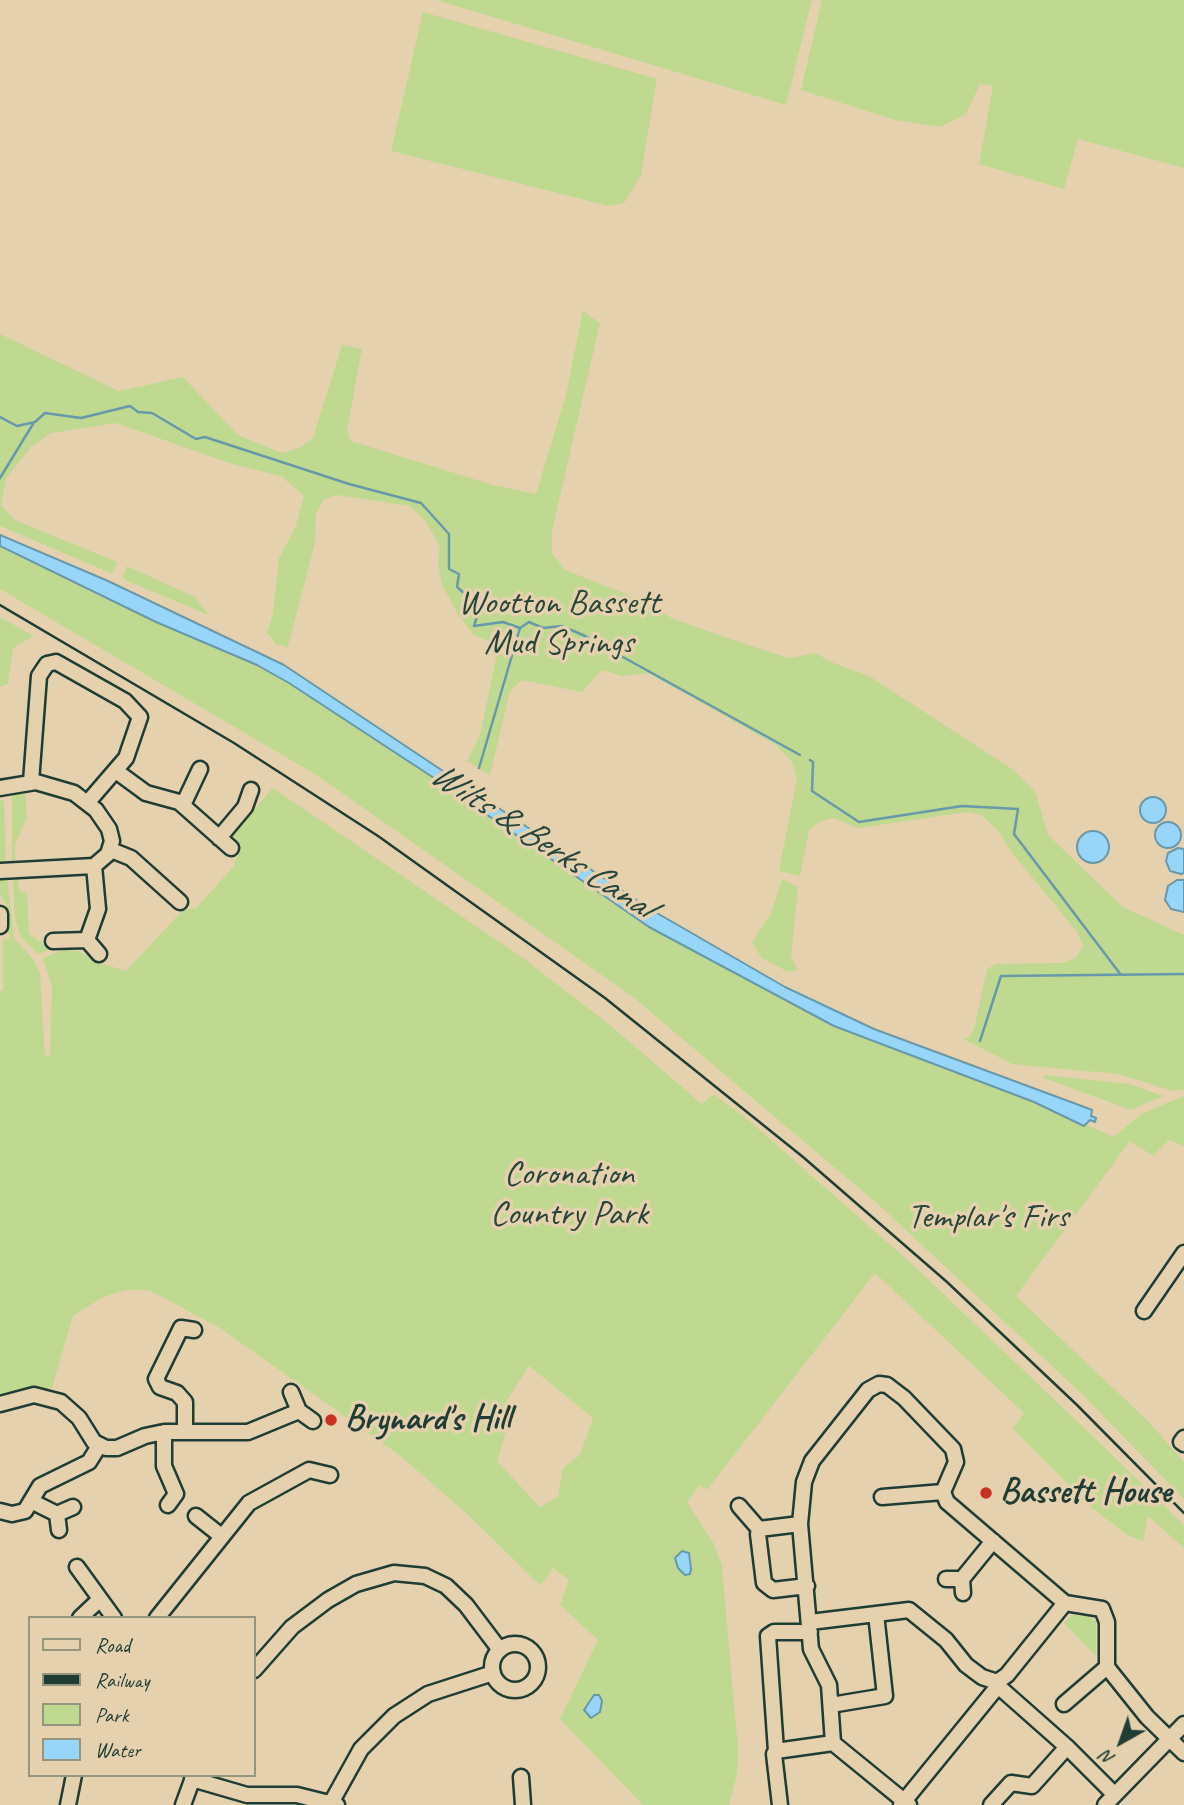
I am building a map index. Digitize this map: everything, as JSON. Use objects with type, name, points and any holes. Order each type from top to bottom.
[{"type":"street","points":[[31,782],[37,738],[39,676],[47,664],[56,662],[105,689],[139,713],[140,721],[128,753],[88,802]]},
{"type":"street","points":[[183,805],[200,769]]},
{"type":"street","points":[[116,771],[146,793],[183,805],[230,848]]},
{"type":"street","points":[[0,788],[31,782],[61,788],[88,802],[109,829],[110,849],[94,866],[0,871]]},
{"type":"street","points":[[219,838],[245,807],[251,790]]},
{"type":"street","points":[[110,849],[131,858],[180,902]]},
{"type":"street","points":[[87,940],[97,909],[94,866]]},
{"type":"street","points":[[0,914],[0,926]]},
{"type":"street","points":[[53,941],[87,940]]},
{"type":"street","points":[[87,940],[99,954]]},
{"type":"street","points":[[1144,1311],[1184,1254]]},
{"type":"street","points":[[172,1315],[188,1329],[156,1379],[160,1387],[177,1393],[186,1402],[186,1430]]},
{"type":"street","points":[[1065,1603],[997,1684],[905,1804],[833,1743],[828,1679],[812,1654],[800,1524],[804,1482],[812,1461],[868,1390],[879,1384],[887,1385],[904,1398],[953,1449],[955,1467],[946,1480],[943,1492],[947,1502],[1065,1603],[1096,1606],[1105,1614],[1108,1627],[1107,1667],[1184,1753]]},
{"type":"street","points":[[291,1392],[299,1411],[313,1421]]},
{"type":"street","points":[[0,1405],[34,1395],[61,1402],[74,1412],[90,1438],[99,1446],[117,1448],[145,1436],[164,1432],[248,1432],[299,1411]]},
{"type":"street","points":[[164,1432],[164,1466],[177,1498]]},
{"type":"street","points":[[1184,1438],[1181,1441],[1184,1444]]},
{"type":"street","points":[[0,1511],[21,1513],[33,1502],[40,1486],[89,1462],[99,1446]]},
{"type":"street","points":[[159,1616],[243,1508],[273,1487],[309,1470],[330,1475]]},
{"type":"street","points":[[883,1497],[943,1492]]},
{"type":"street","points":[[33,1502],[57,1514]]},
{"type":"street","points":[[739,1506],[759,1529],[764,1583],[773,1590],[807,1586]]},
{"type":"street","points":[[57,1514],[73,1507]]},
{"type":"street","points":[[57,1514],[59,1530]]},
{"type":"street","points":[[196,1516],[220,1535]]},
{"type":"street","points":[[759,1529],[800,1524]]},
{"type":"street","points":[[946,1579],[963,1586],[993,1541]]},
{"type":"street","points":[[77,1567],[112,1616]]},
{"type":"street","points":[[256,1668],[286,1633],[321,1605],[356,1584],[394,1573],[425,1576],[446,1586],[466,1605],[500,1650]]},
{"type":"street","points":[[82,1616],[99,1600]]},
{"type":"street","points":[[779,1805],[774,1754],[776,1751],[761,1637],[774,1632],[900,1610],[914,1612],[946,1640],[966,1665],[997,1684],[1106,1786]]},
{"type":"street","points":[[831,1705],[891,1700],[876,1614]]},
{"type":"street","points":[[518,1644],[530,1650],[537,1661],[536,1674],[529,1685],[511,1690],[499,1684],[493,1673],[493,1660],[500,1650],[518,1644]]},
{"type":"street","points":[[1064,1704],[1107,1667]]},
{"type":"street","points":[[183,1805],[193,1777],[247,1795],[297,1795],[334,1804],[361,1749],[382,1726],[428,1694],[493,1673]]},
{"type":"street","points":[[1105,1805],[1168,1737],[1184,1724]]},
{"type":"street","points":[[776,1751],[833,1743]]},
{"type":"street","points":[[991,1805],[1011,1783],[1032,1786],[1062,1743]]},
{"type":"street","points":[[68,1805],[74,1777]]},
{"type":"street","points":[[521,1777],[523,1805]]},
{"type":"green space","points":[[436,0],[812,0],[786,105]]},
{"type":"green space","points":[[822,0],[1184,0],[1184,168],[1078,139],[1064,189],[979,164],[993,86],[980,84],[966,114],[940,127],[895,120],[801,90]]},
{"type":"green space","points":[[423,12],[657,79],[641,175],[624,203],[609,206],[391,151]]},
{"type":"green space","name":"Wootton Bassett Mud Springs","points":[[583,311],[600,323],[552,531],[552,553],[565,570],[626,594],[674,619],[742,643],[789,658],[816,653],[831,662],[869,676],[1012,769],[1035,791],[1048,835],[1123,907],[1184,935],[1184,1089],[1173,1091],[1118,1074],[1012,1064],[962,1038],[969,1038],[974,1029],[987,969],[996,964],[1062,963],[1076,958],[1083,945],[1077,932],[1013,854],[996,828],[981,815],[968,812],[858,828],[834,818],[821,821],[809,830],[800,876],[779,871],[797,779],[792,762],[776,745],[648,673],[622,676],[602,670],[582,692],[522,680],[510,691],[490,775],[467,761],[480,735],[497,654],[491,642],[474,635],[458,614],[442,585],[438,563],[440,547],[426,522],[410,506],[337,495],[324,499],[316,514],[315,542],[288,647],[276,644],[267,633],[273,613],[279,558],[295,528],[304,496],[281,476],[229,463],[116,423],[51,433],[32,446],[6,479],[1,505],[15,520],[117,562],[115,569],[111,573],[0,526],[0,334],[119,391],[183,377],[238,435],[282,453],[299,448],[313,438],[342,345],[362,349],[347,430],[351,441],[493,485],[536,494],[566,395]]},
{"type":"green space","name":"Templar's Firs","points":[[0,546],[156,622],[257,665],[289,683],[434,778],[649,927],[834,1026],[1034,1102],[1114,1137],[1141,1114],[1184,1096],[1184,1146],[1169,1140],[1153,1156],[1130,1141],[1016,1296],[1150,1423],[1184,1462],[1184,1499],[1083,1395],[879,1205],[633,997],[318,776],[0,589]]},
{"type":"green space","points":[[127,566],[195,597],[209,615],[127,581],[123,577]]},
{"type":"green space","points":[[0,617],[34,636],[13,648],[8,684],[0,687]]},
{"type":"green space","name":"Coronation Country Park","points":[[273,788],[523,958],[610,1025],[702,1104],[712,1095],[716,1096],[746,1118],[911,1263],[1184,1525],[1184,1548],[1148,1516],[1143,1541],[1129,1536],[1091,1507],[1013,1429],[1024,1413],[875,1273],[707,1490],[700,1485],[687,1502],[714,1544],[722,1566],[738,1749],[737,1775],[729,1805],[643,1805],[560,1719],[598,1640],[560,1605],[569,1580],[552,1567],[551,1573],[540,1585],[465,1512],[398,1454],[220,1328],[149,1290],[126,1290],[103,1297],[73,1316],[52,1388],[17,1390],[0,1396],[0,991],[3,990],[3,940],[9,939],[10,934],[4,931],[8,919],[6,904],[0,895],[0,878],[7,878],[14,938],[33,959],[40,973],[45,1056],[50,1055],[52,987],[43,958],[63,950],[79,951],[97,962],[126,971],[183,910],[196,908],[234,866],[239,849],[229,838]],"holes":[[[529,1366],[593,1418],[580,1455],[563,1468],[558,1497],[540,1507],[497,1461],[509,1423],[507,1400]]]},
{"type":"green space","points":[[25,790],[27,817],[15,845],[15,863],[12,863],[12,792]]},
{"type":"green space","points":[[4,800],[6,863],[0,863],[0,801]]},
{"type":"green space","points":[[17,877],[19,891],[27,893],[29,934],[39,941],[60,946],[38,954],[21,937],[15,920],[13,878]]},
{"type":"green space","points":[[782,879],[798,887],[791,957],[798,970],[788,972],[762,958],[752,943],[771,913]]},
{"type":"green space","points":[[1044,1075],[1130,1084],[1163,1096],[1131,1110],[1044,1078]]},
{"type":"green space","points":[[1072,1615],[1088,1616],[1096,1621],[1096,1656],[1064,1623]]},
{"type":"water","name":"Wilts & Berks Canal","points":[[0,535],[108,581],[284,665],[650,909],[785,987],[874,1029],[1092,1110],[1091,1116],[1096,1118],[1095,1122],[1090,1120],[1084,1126],[1034,1102],[834,1026],[649,927],[434,778],[289,683],[257,665],[156,622],[0,546]]},
{"type":"water","points":[[1153,797],[1162,801],[1166,810],[1162,819],[1153,823],[1144,819],[1140,810],[1144,801]]},
{"type":"water","points":[[1168,822],[1177,826],[1181,835],[1177,844],[1168,848],[1159,844],[1155,835],[1159,826]]},
{"type":"water","points":[[1093,831],[1105,835],[1109,847],[1105,859],[1093,863],[1081,859],[1077,847],[1081,835]]},
{"type":"water","points":[[1178,848],[1184,849],[1184,873],[1181,874],[1170,871],[1166,861],[1168,853]]},
{"type":"water","points":[[1177,880],[1184,880],[1184,912],[1171,909],[1165,900],[1168,886]]},
{"type":"water","points":[[682,1551],[689,1553],[690,1574],[685,1575],[678,1568],[675,1558]]},
{"type":"water","points":[[594,1695],[599,1695],[602,1701],[600,1712],[591,1718],[584,1710]]},
{"type":"waterway","points":[[0,417],[17,426],[35,422],[45,413],[81,418],[130,406],[138,412],[152,413],[196,439],[205,437],[349,484],[421,503],[449,534],[449,569],[459,574],[457,587],[480,607],[474,626],[503,622],[520,628],[529,622],[543,628],[562,626],[585,636],[800,755]]},
{"type":"waterway","points":[[0,478],[33,424]]},
{"type":"waterway","name":"Wilts & Berks Canal","points":[[479,768],[520,628]]},
{"type":"waterway","points":[[810,760],[813,762],[812,791],[859,822],[962,806],[1018,809],[1014,834],[1121,975]]},
{"type":"waterway","points":[[980,1041],[1001,976],[1184,974]]},
{"type":"railway","points":[[0,605],[234,743],[378,836],[605,998],[803,1157],[947,1282],[1077,1405],[1184,1513]]},
{"type":"place","name":"Brynard's Hill","points":[[331,1420]]},
{"type":"place","name":"Bassett House","points":[[986,1493]]}]
